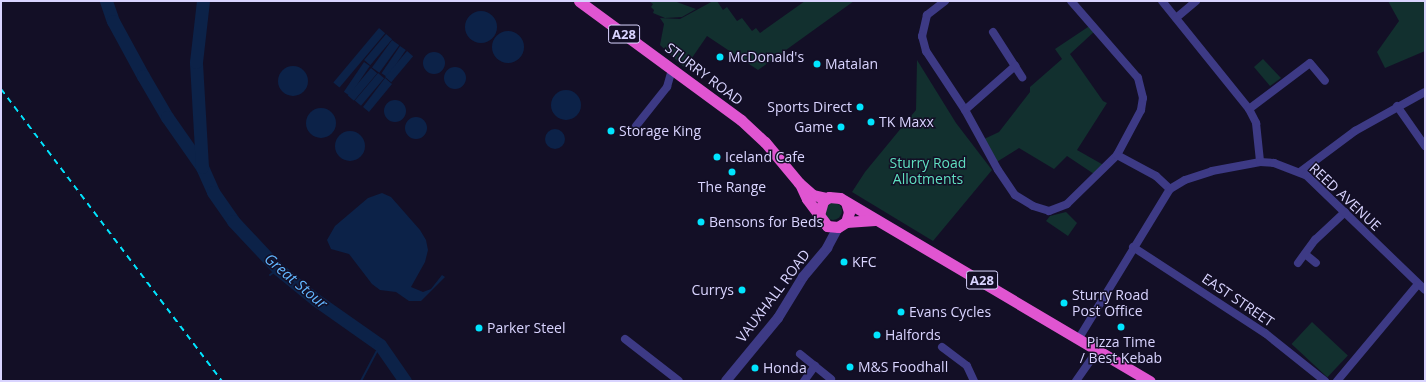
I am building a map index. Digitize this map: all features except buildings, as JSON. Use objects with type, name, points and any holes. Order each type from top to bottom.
[{"type":"highway","name":"STURRY ROAD","points":[[579,1],[741,120],[765,142],[800,183],[813,194],[826,198],[837,197],[1150,381]]},
{"type":"highway","name":"STURRY ROAD","points":[[800,183],[807,199],[819,215],[837,225]]},
{"type":"highway","points":[[819,215],[820,206],[826,198]]},
{"type":"highway","points":[[837,225],[849,212],[846,202]]},
{"type":"highway","points":[[837,225],[862,219],[877,220]]},
{"type":"street","points":[[945,1],[927,15],[922,36],[926,51],[965,110],[998,170],[1015,196],[1040,209],[1049,210],[1067,204],[1117,155],[1141,110],[1142,88],[1129,67],[1071,1]]},
{"type":"street","points":[[1162,1],[1249,109],[1256,123],[1260,162]]},
{"type":"street","points":[[1176,18],[1196,1]]},
{"type":"street","points":[[993,32],[1022,77]]},
{"type":"street","points":[[1249,109],[1310,63],[1325,82]]},
{"type":"street","points":[[965,110],[1015,66]]},
{"type":"street","points":[[636,126],[667,87],[672,70]]},
{"type":"street","points":[[667,87],[686,81]]},
{"type":"street","points":[[1300,172],[1355,131],[1397,106],[1425,92]]},
{"type":"street","points":[[1397,106],[1425,146]]},
{"type":"street","points":[[1117,155],[1156,176],[1170,189]]},
{"type":"street","name":"REED AVENUE","points":[[1079,338],[1133,247],[1170,189],[1185,180],[1212,171],[1260,162],[1300,172],[1425,290]]},
{"type":"street","points":[[1298,262],[1315,240],[1344,212]]},
{"type":"street","name":"VAUXHALL ROAD","points":[[726,381],[778,318],[803,277],[827,248],[837,225]]},
{"type":"street","name":"EAST STREET","points":[[1133,247],[1265,333],[1325,381]]},
{"type":"street","points":[[1305,254],[1316,263]]},
{"type":"street","points":[[1337,381],[1418,284]]},
{"type":"street","points":[[626,339],[679,381]]},
{"type":"street","points":[[942,347],[967,366],[974,381]]},
{"type":"street","points":[[1076,381],[1098,350]]},
{"type":"street","points":[[800,354],[831,379]]},
{"type":"street","points":[[804,381],[815,366]]},
{"type":"green space","points":[[649,1],[674,1],[696,9],[682,17],[665,18],[653,13],[654,10],[651,7],[653,4]]},
{"type":"green space","points":[[713,1],[717,1],[723,10],[727,7],[737,21],[742,18],[752,31],[756,28],[760,33],[805,1],[854,1],[758,70],[707,36],[685,68],[660,45],[664,24],[660,18],[680,19]]},
{"type":"green space","points":[[1388,1],[1425,1],[1425,51],[1385,68],[1377,52],[1399,21]]},
{"type":"green space","points":[[1091,25],[1096,30],[1070,54],[1103,101],[1107,103],[1077,150],[1107,167],[1097,176],[1067,156],[1054,169],[1019,148],[995,163],[982,140],[999,132],[1030,92],[1030,87],[1062,59],[1055,49]]},
{"type":"green space","points":[[1263,59],[1281,78],[1270,86],[1254,67]]},
{"type":"green space","name":"Sturry Road Allotments","points":[[917,60],[956,123],[992,170],[933,241],[852,192],[865,172],[916,110]]},
{"type":"green space","points":[[833,202],[839,205],[842,211],[839,217],[833,220],[827,217],[824,211],[827,205]]},
{"type":"green space","points":[[1066,212],[1077,223],[1068,236],[1046,221],[1050,216]]},
{"type":"green space","points":[[1312,322],[1348,355],[1327,377],[1292,344]]},
{"type":"water","points":[[478,11],[484,11],[494,18],[497,27],[496,33],[490,40],[484,43],[478,43],[468,36],[465,30],[465,24],[472,14]]},
{"type":"water","points":[[379,28],[385,33],[339,88],[333,82]]},
{"type":"water","points":[[511,31],[517,33],[522,38],[524,47],[522,56],[517,61],[505,63],[499,61],[494,56],[492,44],[494,38],[499,33]]},
{"type":"water","points":[[386,34],[392,39],[370,65],[364,60]]},
{"type":"water","points":[[392,40],[399,45],[379,73],[372,68]]},
{"type":"water","points":[[400,46],[406,50],[387,77],[382,73]]},
{"type":"water","points":[[407,51],[413,56],[391,82],[385,77]]},
{"type":"water","points":[[434,52],[442,55],[445,63],[442,71],[434,74],[426,71],[423,63],[426,55]]},
{"type":"water","points":[[364,62],[370,66],[350,96],[344,92]]},
{"type":"water","points":[[293,66],[299,67],[307,75],[307,87],[299,95],[293,96],[287,95],[279,87],[278,81],[279,75],[287,67]]},
{"type":"water","points":[[455,67],[463,70],[466,78],[463,86],[455,89],[447,86],[444,78],[447,70]]},
{"type":"water","points":[[371,68],[377,73],[354,101],[348,96]]},
{"type":"water","points":[[378,73],[384,78],[361,106],[355,101]]},
{"type":"water","points":[[385,78],[392,84],[369,112],[363,107]]},
{"type":"water","points":[[566,90],[577,94],[581,105],[577,116],[566,120],[555,116],[551,105],[555,94]]},
{"type":"water","points":[[395,100],[403,103],[406,111],[403,119],[395,122],[387,119],[384,111],[387,103]]},
{"type":"water","points":[[321,108],[327,109],[335,117],[335,129],[327,137],[321,138],[315,137],[307,129],[306,123],[307,117],[315,109]]},
{"type":"water","points":[[416,117],[424,120],[427,128],[424,136],[416,139],[408,136],[405,128],[408,120]]},
{"type":"water","points":[[555,129],[562,132],[565,139],[562,146],[555,149],[548,146],[545,139],[548,132]]},
{"type":"water","points":[[350,131],[356,132],[364,140],[364,152],[356,160],[350,161],[344,160],[336,152],[335,146],[336,140],[344,132]]},
{"type":"water","points":[[382,193],[391,197],[420,230],[426,240],[428,250],[425,262],[411,287],[423,292],[431,289],[442,275],[445,277],[421,301],[409,301],[396,292],[380,290],[372,284],[349,254],[331,249],[327,240],[335,226],[368,198]]},
{"type":"waterway","name":"Great Stour","points":[[106,1],[113,21],[143,76],[167,117],[202,167],[213,192],[233,221],[278,269],[316,300],[380,345],[405,381]]},
{"type":"waterway","name":"Great Stour","points":[[202,167],[196,62],[203,1]]},
{"type":"waterway","points":[[270,275],[278,269]]},
{"type":"waterway","points":[[361,381],[380,345]]},
{"type":"railway","points":[[1,89],[222,381]]},
{"type":"place","name":"McDonald's","points":[[720,57]]},
{"type":"place","name":"Matalan","points":[[817,64]]},
{"type":"place","name":"Sports Direct","points":[[860,107]]},
{"type":"place","name":"TK Maxx","points":[[871,122]]},
{"type":"place","name":"Game","points":[[841,127]]},
{"type":"place","name":"Storage King","points":[[611,131]]},
{"type":"place","name":"Iceland Cafe","points":[[717,157]]},
{"type":"place","name":"The Range","points":[[732,172]]},
{"type":"place","name":"Bensons for Beds","points":[[701,222]]},
{"type":"place","name":"KFC","points":[[844,262]]},
{"type":"place","name":"Currys","points":[[742,290]]},
{"type":"place","name":"Sturry Road Post Office","points":[[1064,303]]},
{"type":"place","name":"Evans Cycles","points":[[901,312]]},
{"type":"place","name":"Pizza Time / Best Kebab","points":[[1121,327]]},
{"type":"place","name":"Parker Steel","points":[[479,328]]},
{"type":"place","name":"Halfords","points":[[877,335]]},
{"type":"place","name":"M&S Foodhall","points":[[850,367]]},
{"type":"place","name":"Honda","points":[[755,368]]}]
